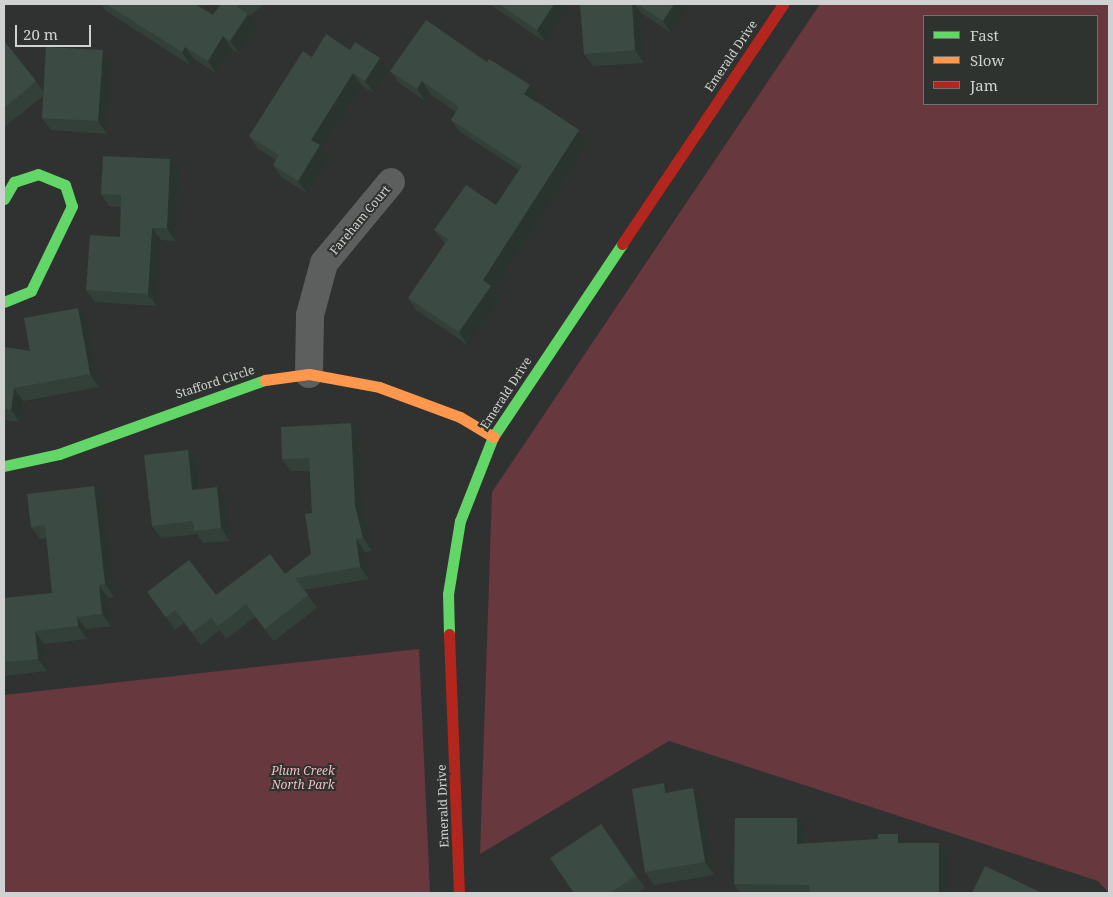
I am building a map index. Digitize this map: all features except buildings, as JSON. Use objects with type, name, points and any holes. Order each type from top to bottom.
[{"type":"street","name":"Emerald Drive","points":[[459,893],[448,594],[460,522],[492,437],[783,4]]},
{"type":"street","points":[[4,199],[14,182],[38,174],[64,185],[72,206],[31,291],[4,302]]},
{"type":"street","name":"Fareham Court","points":[[309,374],[310,315],[324,263],[391,182]]},
{"type":"street","name":"Stafford Circle","points":[[4,466],[59,454],[258,381],[309,374],[379,387],[460,417],[492,437]]},
{"type":"green space","points":[[820,4],[1109,4],[1109,893],[1098,881],[669,741],[480,854],[492,492]]},
{"type":"green space","name":"Plum Creek North Park","points":[[419,649],[430,893],[4,893],[4,695]]},
{"type":"traffic: fast","points":[[4,199],[14,182],[38,174],[65,185],[72,206],[31,291],[4,302]]},
{"type":"traffic: fast","points":[[449,634],[448,594],[460,521],[493,437],[622,244]]},
{"type":"traffic: fast","points":[[4,466],[59,454],[265,380]]},
{"type":"traffic: slow","points":[[265,380],[309,374],[379,387],[460,417],[493,437]]},
{"type":"traffic: jam","points":[[622,244],[783,4]]},
{"type":"traffic: jam","points":[[449,634],[459,893]]}]
